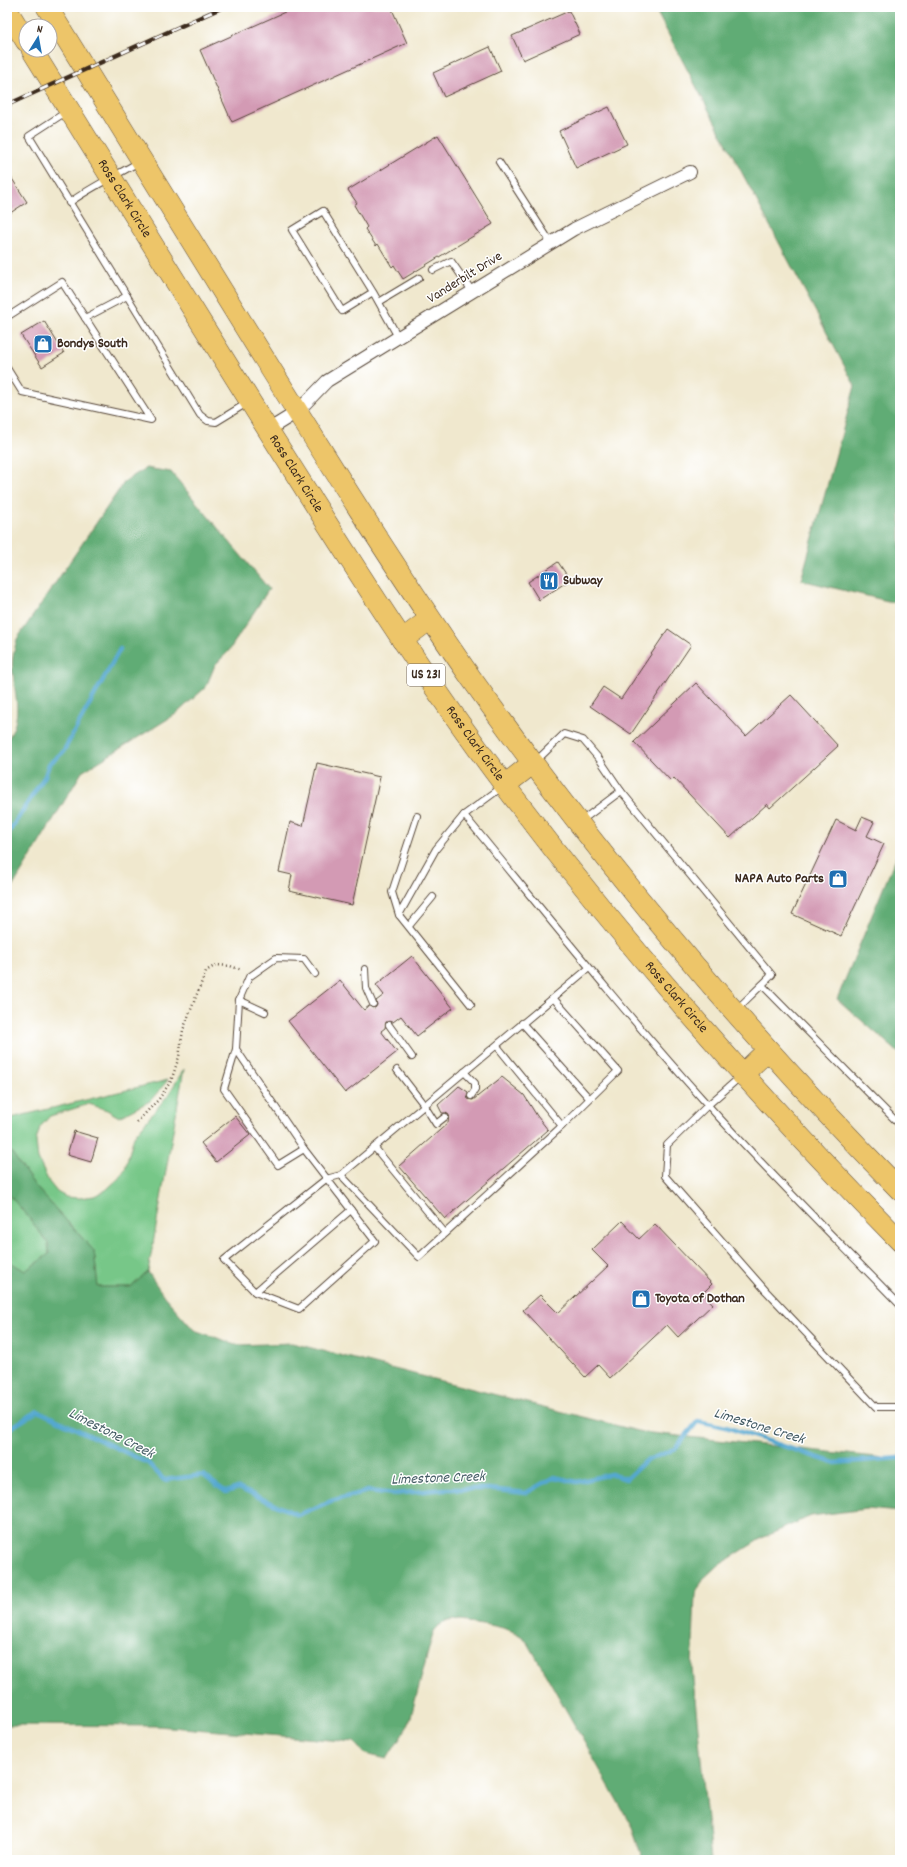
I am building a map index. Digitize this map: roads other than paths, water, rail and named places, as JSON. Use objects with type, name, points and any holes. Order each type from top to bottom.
[{"type":"highway","name":"US 231","points":[[47,7],[297,412],[373,532],[430,619],[533,764],[670,936],[734,1012],[827,1114],[900,1190]]},
{"type":"highway","points":[[7,10],[18,28]]},
{"type":"highway","name":"Ross Clark Circle","points":[[37,58],[344,552],[402,640],[505,785],[638,953],[742,1075],[844,1184],[900,1241]]},
{"type":"highway","points":[[402,640],[430,619]]},
{"type":"highway","points":[[505,785],[533,764]]},
{"type":"highway","points":[[742,1075],[768,1050]]},
{"type":"street","name":"Vanderbilt Drive","points":[[268,430],[297,412],[327,381],[574,228],[690,172]]},
{"type":"lane","points":[[69,110],[29,136],[200,415],[208,422],[216,422],[250,402]]},
{"type":"lane","points":[[69,203],[92,187],[112,178],[142,160]]},
{"type":"lane","points":[[499,162],[551,243]]},
{"type":"lane","points":[[373,292],[342,311],[292,230],[323,211],[373,292],[379,302],[398,337]]},
{"type":"lane","points":[[433,270],[451,261],[472,291]]},
{"type":"lane","points":[[379,302],[419,278]]},
{"type":"lane","points":[[7,317],[62,282],[151,420],[22,392],[7,368]]},
{"type":"lane","points":[[85,318],[127,296]]},
{"type":"lane","points":[[533,764],[564,734],[583,740],[600,760],[621,791],[772,975],[734,1012]]},
{"type":"lane","points":[[399,915],[436,849],[464,815],[505,785]]},
{"type":"lane","points":[[579,822],[621,791]]},
{"type":"lane","points":[[464,815],[589,968],[708,1105],[900,1305]]},
{"type":"lane","points":[[417,816],[392,892],[399,915],[471,1005]]},
{"type":"lane","points":[[409,926],[433,897]]},
{"type":"lane","points":[[304,1149],[278,1165],[224,1089],[236,1049],[239,1000],[249,977],[276,958],[304,959],[315,974]]},
{"type":"lane","points":[[236,1049],[304,1149],[326,1179],[375,1242],[298,1309],[255,1292],[224,1260],[326,1179],[342,1175],[424,1105],[497,1046],[522,1023],[554,999],[589,968]]},
{"type":"lane","points":[[365,969],[366,988],[373,1004]]},
{"type":"lane","points":[[762,985],[900,1125]]},
{"type":"lane","points":[[342,1175],[419,1257],[562,1126],[618,1071],[554,999]]},
{"type":"lane","points":[[239,1000],[265,1012]]},
{"type":"lane","points":[[522,1023],[589,1098]]},
{"type":"lane","points":[[389,1025],[412,1057]]},
{"type":"lane","points":[[497,1046],[562,1126]]},
{"type":"lane","points":[[397,1070],[424,1105],[436,1124],[445,1117]]},
{"type":"lane","points":[[464,1072],[475,1083],[475,1090],[471,1096]]},
{"type":"lane","points":[[742,1075],[708,1105],[667,1145],[665,1176],[766,1291],[876,1407],[900,1407]]},
{"type":"lane","points":[[375,1148],[446,1233]]},
{"type":"lane","points":[[255,1292],[351,1210]]},
{"type":"waterway","points":[[7,835],[45,776],[49,764],[63,752],[120,649]]},
{"type":"waterway","name":"Limestone Creek","points":[[7,1430],[38,1411],[148,1463],[164,1480],[203,1475],[226,1492],[238,1488],[298,1515],[331,1501],[368,1491],[394,1494],[444,1489],[489,1489],[526,1493],[554,1477],[577,1482],[611,1474],[626,1479],[645,1461],[675,1449],[698,1421],[726,1427],[834,1463],[900,1458]]},
{"type":"railway","points":[[7,105],[223,7]]},
{"type":"place","name":"Bondys South","points":[[43,344]]},
{"type":"place","name":"Subway","points":[[549,581]]},
{"type":"place","name":"NAPA Auto Parts","points":[[838,879]]},
{"type":"place","name":"Toyota of Dothan","points":[[641,1299]]}]
